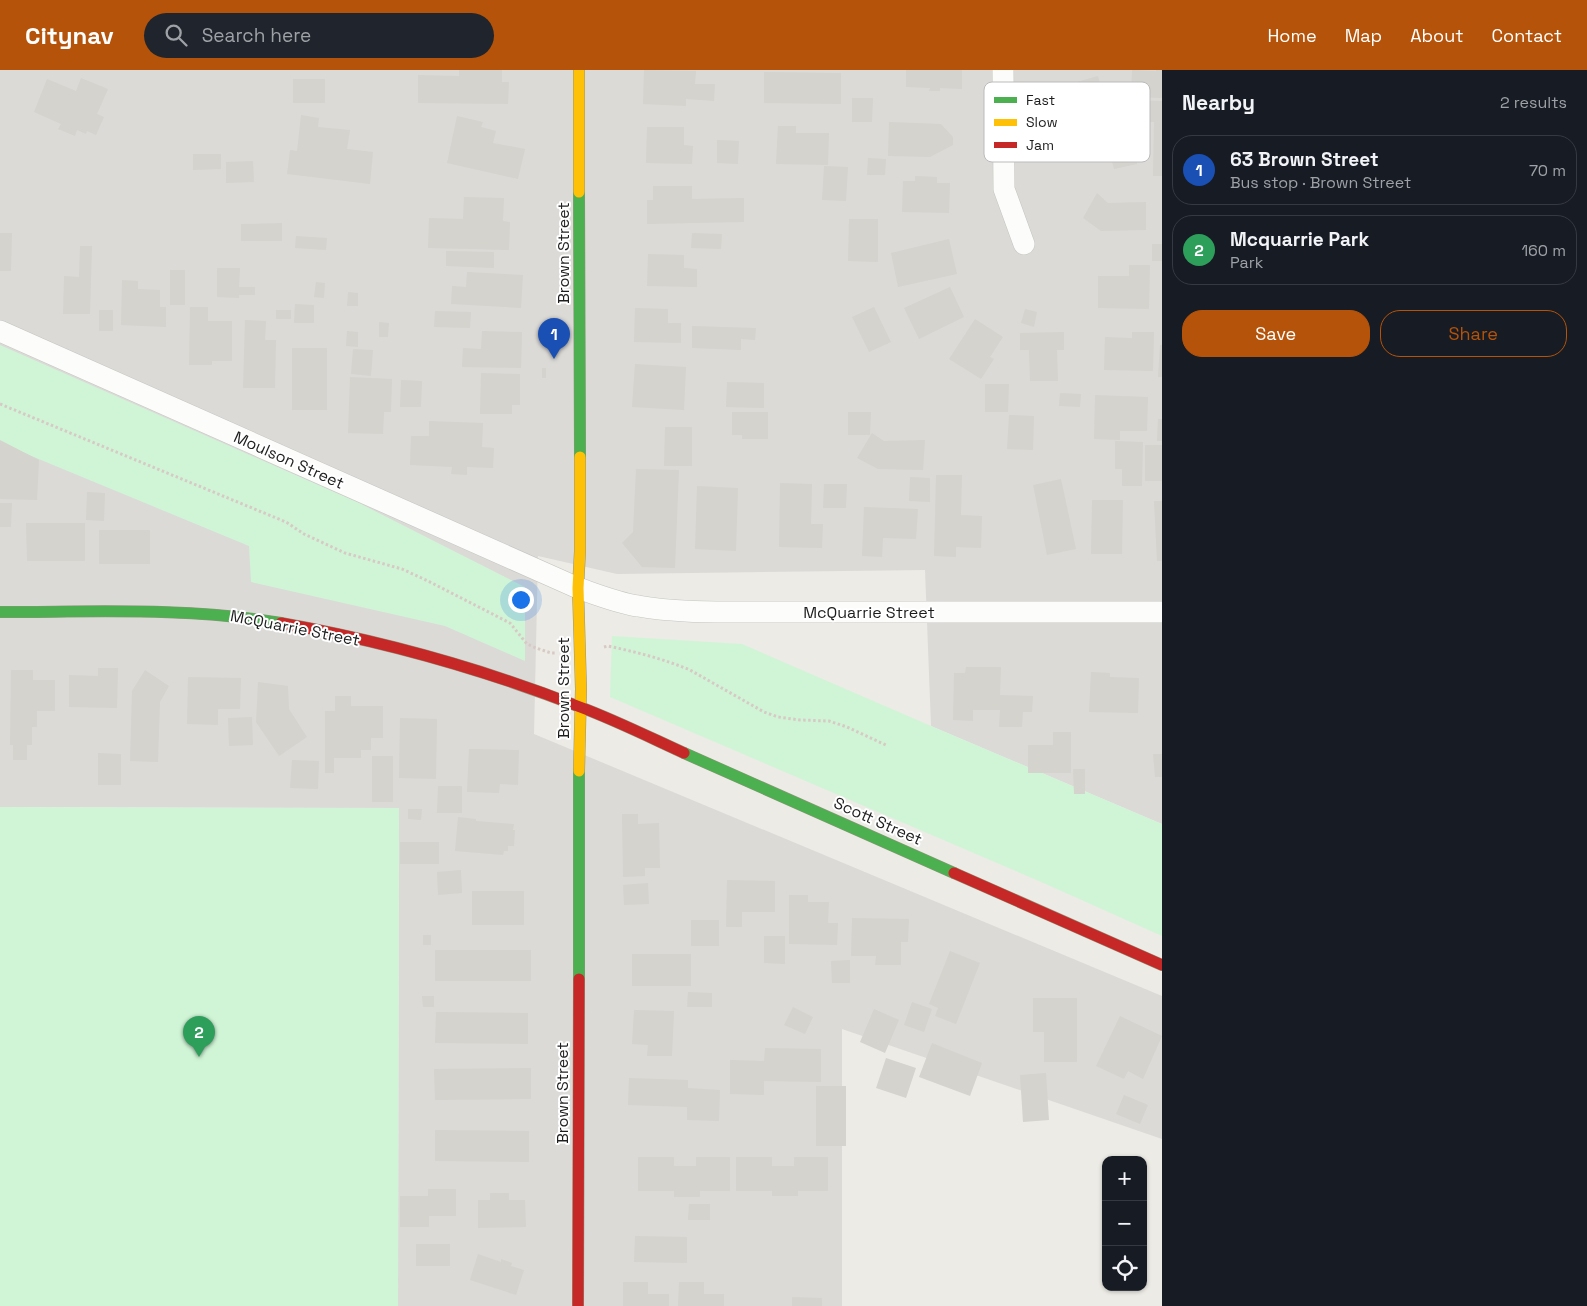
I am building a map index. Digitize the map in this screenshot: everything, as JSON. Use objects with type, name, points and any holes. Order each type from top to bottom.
[{"type":"street","name":"Brown Street","points":[[578,1306],[580,707],[578,588],[580,551],[579,70]]},
{"type":"street","points":[[1004,162],[1004,189],[1024,244]]},
{"type":"street","name":"Moulson Street","points":[[0,332],[578,588]]},
{"type":"street","name":"McQuarrie Street","points":[[578,588],[599,596],[637,606],[698,612],[1162,612]]},
{"type":"street","name":"McQuarrie Street","points":[[0,612],[168,612],[221,614],[255,619],[329,632],[452,663],[510,681],[580,707]]},
{"type":"street","name":"Scott Street","points":[[580,707],[1162,965]]},
{"type":"path","points":[[0,404],[286,522],[304,534],[345,553],[402,569],[510,623],[527,644],[551,653]]},
{"type":"path","points":[[608,646],[638,653],[685,668],[771,714],[800,720],[829,721],[855,730],[888,746]]},
{"type":"shaded area","points":[[0,70],[1162,70],[1162,824],[931,726],[925,570],[617,574],[538,556],[534,734],[1162,996],[1162,1139],[842,1029],[842,1306],[398,1306],[399,808],[0,807]]},
{"type":"green space","points":[[0,345],[359,503],[525,587],[525,661],[445,626],[251,582],[249,546],[0,443]]},
{"type":"green space","points":[[612,636],[742,644],[1162,824],[1162,936],[1039,881],[610,697]]},
{"type":"green space","points":[[0,807],[399,808],[398,1306],[0,1306]]},
{"type":"building","points":[[459,70],[502,70],[502,82],[509,82],[508,104],[418,103],[418,75],[459,76]]},
{"type":"building","points":[[644,70],[696,71],[695,84],[715,84],[714,101],[686,99],[686,106],[643,104]]},
{"type":"building","points":[[906,70],[962,70],[962,89],[940,88],[940,91],[929,91],[930,88],[906,87]]},
{"type":"building","points":[[1132,70],[1162,70],[1162,98],[1150,98],[1150,82],[1132,82]]},
{"type":"building","points":[[764,72],[841,73],[841,104],[764,103]]},
{"type":"building","points":[[1098,76],[1100,82],[1077,82]]},
{"type":"building","points":[[81,78],[108,89],[97,114],[104,117],[96,135],[87,131],[86,134],[77,130],[75,136],[58,129],[61,124],[34,112],[47,79],[76,91]]},
{"type":"building","points":[[293,79],[325,79],[325,103],[293,103]]},
{"type":"building","points":[[852,98],[873,98],[872,122],[852,122]]},
{"type":"building","points":[[1150,101],[1162,101],[1162,176],[1153,176],[1154,122],[1150,122]]},
{"type":"building","points":[[301,115],[319,118],[318,127],[350,130],[347,149],[373,152],[370,184],[287,174],[290,150],[297,151]]},
{"type":"building","points":[[457,116],[483,122],[481,127],[496,131],[493,143],[525,149],[518,179],[447,163]]},
{"type":"building","points":[[889,122],[941,124],[953,137],[953,145],[930,157],[888,156]]},
{"type":"building","points":[[778,126],[796,126],[796,133],[829,133],[828,165],[776,164]]},
{"type":"building","points":[[647,127],[684,127],[684,145],[693,146],[692,164],[646,163]]},
{"type":"building","points":[[717,140],[739,141],[738,164],[717,163]]},
{"type":"building","points":[[193,154],[221,154],[221,169],[193,170]]},
{"type":"building","points":[[868,158],[886,159],[885,175],[867,175]]},
{"type":"building","points":[[253,161],[254,182],[226,183],[226,162]]},
{"type":"building","points":[[1112,162],[1137,162],[1137,164],[1114,169]]},
{"type":"building","points":[[824,166],[848,167],[846,201],[822,200]]},
{"type":"building","points":[[915,176],[937,177],[937,183],[950,183],[949,213],[902,212],[903,181],[915,181]]},
{"type":"building","points":[[653,186],[692,186],[692,199],[744,198],[744,222],[647,224],[647,200],[653,200]]},
{"type":"building","points":[[1097,193],[1108,203],[1146,202],[1146,230],[1101,231],[1083,218]]},
{"type":"building","points":[[464,197],[504,198],[503,221],[510,222],[509,250],[428,248],[429,218],[463,219]]},
{"type":"building","points":[[849,219],[878,219],[878,262],[848,261]]},
{"type":"building","points":[[282,223],[282,241],[241,241],[241,224]]},
{"type":"building","points":[[0,233],[12,233],[11,271],[0,271]]},
{"type":"building","points":[[692,233],[722,234],[721,249],[691,248]]},
{"type":"building","points":[[296,236],[327,238],[326,250],[295,248]]},
{"type":"building","points":[[949,239],[957,274],[898,287],[891,253]]},
{"type":"building","points":[[1152,244],[1162,244],[1162,261],[1152,261]]},
{"type":"building","points":[[80,246],[92,246],[90,314],[63,314],[64,276],[79,277]]},
{"type":"building","points":[[446,251],[494,252],[494,268],[446,266]]},
{"type":"building","points":[[648,254],[684,255],[684,268],[697,269],[697,287],[647,286]]},
{"type":"building","points":[[1129,265],[1150,265],[1149,309],[1098,308],[1098,276],[1129,276]]},
{"type":"building","points":[[217,268],[240,268],[239,287],[255,287],[255,295],[239,295],[239,298],[217,297]]},
{"type":"building","points":[[170,270],[185,270],[185,305],[170,305]]},
{"type":"building","points":[[467,272],[523,275],[521,308],[451,304],[452,286],[466,287]]},
{"type":"building","points":[[122,280],[138,281],[138,289],[160,290],[160,307],[166,307],[166,327],[121,325]]},
{"type":"building","points":[[316,282],[325,283],[324,298],[314,297]]},
{"type":"building","points":[[950,287],[964,317],[919,339],[904,308]]},
{"type":"building","points":[[348,292],[358,293],[358,306],[347,306]]},
{"type":"building","points":[[295,304],[314,305],[314,323],[294,323]]},
{"type":"building","points":[[190,307],[208,307],[208,321],[232,321],[232,361],[212,361],[212,365],[189,365]]},
{"type":"building","points":[[874,307],[891,342],[869,352],[852,317]]},
{"type":"building","points":[[635,308],[668,309],[668,323],[681,323],[681,343],[634,342]]},
{"type":"building","points":[[1025,309],[1037,312],[1034,327],[1021,323]]},
{"type":"building","points":[[99,310],[113,310],[113,331],[99,331]]},
{"type":"building","points":[[276,310],[291,310],[291,319],[276,319]]},
{"type":"building","points":[[435,311],[471,312],[470,328],[434,327]]},
{"type":"building","points":[[975,319],[1003,337],[990,357],[994,359],[981,379],[949,359]]},
{"type":"building","points":[[245,320],[266,321],[265,340],[276,340],[275,388],[243,388]]},
{"type":"building","points":[[379,322],[389,323],[388,337],[379,337]]},
{"type":"building","points":[[692,326],[756,328],[755,340],[741,339],[741,350],[692,348]]},
{"type":"building","points":[[347,331],[358,332],[358,347],[346,346]]},
{"type":"building","points":[[482,331],[522,332],[521,368],[462,367],[463,348],[481,349]]},
{"type":"building","points":[[1064,332],[1064,350],[1057,350],[1058,381],[1030,381],[1029,350],[1020,350],[1020,333]]},
{"type":"building","points":[[1132,332],[1154,332],[1153,371],[1104,370],[1105,337],[1132,338]]},
{"type":"building","points":[[1160,345],[1162,345],[1162,377],[1158,377]]},
{"type":"building","points":[[292,348],[327,348],[327,410],[292,410]]},
{"type":"building","points":[[353,349],[373,350],[371,376],[351,374]]},
{"type":"building","points":[[635,364],[686,367],[684,410],[632,407]]},
{"type":"building","points":[[542,368],[546,368],[546,378],[542,378]]},
{"type":"building","points":[[481,373],[520,374],[520,405],[512,405],[512,414],[480,414]]},
{"type":"building","points":[[350,377],[392,379],[391,412],[384,412],[383,434],[348,433]]},
{"type":"building","points":[[401,380],[422,381],[421,407],[400,407]]},
{"type":"building","points":[[727,382],[764,383],[764,408],[726,407]]},
{"type":"building","points":[[985,384],[1009,384],[1008,412],[985,412]]},
{"type":"building","points":[[1060,393],[1081,394],[1080,407],[1059,406]]},
{"type":"building","points":[[1095,395],[1148,397],[1147,431],[1120,431],[1120,440],[1094,439]]},
{"type":"building","points":[[732,412],[768,412],[768,439],[742,439],[742,435],[732,435]]},
{"type":"building","points":[[848,412],[871,412],[870,435],[848,435]]},
{"type":"building","points":[[1009,415],[1034,416],[1033,450],[1007,449]]},
{"type":"building","points":[[1158,419],[1162,419],[1162,441],[1157,441]]},
{"type":"building","points":[[429,421],[483,423],[482,447],[494,448],[493,468],[467,467],[467,475],[451,474],[452,467],[410,465],[411,436],[429,436]]},
{"type":"building","points":[[665,427],[692,427],[692,466],[664,466]]},
{"type":"building","points":[[872,433],[884,441],[925,440],[923,470],[878,469],[857,458]]},
{"type":"building","points":[[0,440],[39,460],[37,500],[0,499]]},
{"type":"building","points":[[1115,441],[1143,442],[1142,486],[1122,486],[1122,469],[1115,469]]},
{"type":"building","points":[[1145,445],[1162,445],[1162,481],[1145,481]]},
{"type":"building","points":[[636,469],[679,470],[675,568],[642,567],[622,543],[633,532]]},
{"type":"building","points":[[936,475],[962,475],[961,515],[982,516],[981,548],[956,547],[956,557],[934,556]]},
{"type":"building","points":[[910,477],[930,478],[930,502],[909,501]]},
{"type":"building","points":[[1061,479],[1076,549],[1047,555],[1033,485]]},
{"type":"building","points":[[780,483],[812,484],[811,524],[823,524],[822,548],[779,547]]},
{"type":"building","points":[[824,484],[847,484],[846,508],[823,508]]},
{"type":"building","points":[[697,486],[738,488],[736,551],[695,549]]},
{"type":"building","points":[[87,492],[105,493],[104,521],[86,520]]},
{"type":"building","points":[[1092,500],[1123,500],[1122,554],[1091,554]]},
{"type":"building","points":[[1154,501],[1162,501],[1162,561],[1157,561]]},
{"type":"building","points":[[0,503],[12,503],[11,527],[0,527]]},
{"type":"building","points":[[864,507],[918,509],[916,539],[883,538],[882,557],[862,556]]},
{"type":"building","points":[[26,523],[85,523],[85,561],[27,561]]},
{"type":"building","points":[[99,530],[150,530],[150,564],[99,564]]},
{"type":"building","points":[[966,667],[1001,667],[1000,695],[1033,696],[1032,712],[1023,712],[1022,727],[999,727],[1000,710],[973,710],[973,721],[953,720],[954,673],[965,673]]},
{"type":"building","points":[[98,668],[118,668],[117,708],[69,707],[69,675],[98,676]]},
{"type":"building","points":[[11,670],[33,670],[33,680],[55,680],[55,711],[37,711],[37,727],[32,727],[32,745],[27,745],[27,760],[13,760],[13,745],[10,745]]},
{"type":"building","points":[[145,670],[169,686],[160,702],[158,762],[130,761],[132,691]]},
{"type":"building","points":[[1091,672],[1110,673],[1110,677],[1139,678],[1138,713],[1089,712]]},
{"type":"building","points":[[188,677],[241,678],[240,709],[218,709],[218,725],[187,724]]},
{"type":"building","points":[[258,682],[288,686],[289,709],[307,737],[279,756],[256,722]]},
{"type":"building","points":[[335,696],[351,696],[351,706],[383,706],[383,738],[371,738],[371,750],[361,750],[361,758],[334,758],[334,773],[325,773],[325,711],[335,711]]},
{"type":"building","points":[[252,717],[253,745],[229,746],[228,718]]},
{"type":"building","points":[[400,718],[437,719],[436,779],[399,778]]},
{"type":"building","points":[[1053,732],[1071,732],[1071,773],[1028,773],[1028,745],[1053,745]]},
{"type":"building","points":[[469,749],[519,750],[518,785],[500,784],[499,793],[467,792]]},
{"type":"building","points":[[98,753],[121,754],[121,785],[98,785]]},
{"type":"building","points":[[1153,754],[1162,754],[1162,777],[1155,777]]},
{"type":"building","points":[[372,756],[393,756],[393,802],[372,802]]},
{"type":"building","points":[[292,760],[319,761],[318,789],[290,788]]},
{"type":"building","points":[[1073,769],[1085,769],[1085,794],[1074,794]]},
{"type":"building","points":[[438,786],[462,786],[462,813],[437,813]]},
{"type":"building","points":[[408,809],[422,809],[421,820],[408,819]]},
{"type":"building","points":[[622,814],[638,814],[638,824],[659,823],[660,868],[645,868],[645,876],[623,877]]},
{"type":"building","points":[[458,817],[476,819],[476,821],[514,824],[514,846],[508,846],[508,851],[504,851],[503,855],[455,851]]},
{"type":"building","points":[[400,842],[439,842],[439,864],[400,864]]},
{"type":"building","points":[[461,870],[462,893],[438,895],[437,872]]},
{"type":"building","points":[[727,880],[775,881],[775,912],[742,912],[742,927],[726,927]]},
{"type":"building","points":[[648,883],[649,904],[624,905],[623,885]]},
{"type":"building","points":[[472,891],[524,891],[524,925],[472,925]]},
{"type":"building","points":[[789,895],[808,895],[808,902],[829,902],[828,923],[838,923],[837,945],[789,944]]},
{"type":"building","points":[[852,918],[909,919],[908,942],[901,942],[901,965],[875,965],[876,956],[851,956]]},
{"type":"building","points":[[691,920],[719,920],[719,946],[691,946]]},
{"type":"building","points":[[423,935],[431,935],[431,945],[423,945]]},
{"type":"building","points":[[764,936],[785,936],[785,964],[764,963]]},
{"type":"building","points":[[435,950],[531,950],[531,981],[435,981]]},
{"type":"building","points":[[950,951],[980,963],[956,1024],[935,1016],[938,1008],[929,1004]]},
{"type":"building","points":[[632,954],[691,954],[691,986],[632,986]]},
{"type":"building","points":[[850,960],[850,983],[832,983],[831,961]]},
{"type":"building","points":[[688,992],[712,993],[712,1007],[687,1007]]},
{"type":"building","points":[[422,996],[434,996],[434,1007],[423,1007]]},
{"type":"building","points":[[1033,998],[1077,998],[1077,1062],[1044,1062],[1044,1032],[1033,1032]]},
{"type":"building","points":[[912,1002],[932,1009],[924,1032],[904,1025]]},
{"type":"building","points":[[793,1007],[813,1017],[805,1034],[784,1025]]},
{"type":"building","points":[[874,1009],[899,1020],[885,1053],[860,1042]]},
{"type":"building","points":[[634,1010],[674,1011],[672,1056],[647,1056],[648,1045],[632,1044]]},
{"type":"building","points":[[436,1012],[528,1013],[528,1044],[435,1043]]},
{"type":"building","points":[[1120,1016],[1162,1036],[1143,1079],[1128,1071],[1124,1079],[1096,1066]]},
{"type":"building","points":[[932,1043],[982,1063],[970,1096],[919,1077]]},
{"type":"building","points":[[765,1048],[821,1049],[821,1082],[764,1081],[764,1095],[730,1094],[730,1060],[764,1061]]},
{"type":"building","points":[[886,1058],[916,1068],[906,1098],[876,1088]]},
{"type":"building","points":[[531,1068],[531,1099],[435,1100],[434,1069]]},
{"type":"building","points":[[1046,1073],[1049,1120],[1023,1122],[1020,1075]]},
{"type":"building","points":[[629,1078],[688,1080],[688,1088],[720,1090],[719,1121],[687,1120],[687,1107],[628,1105]]},
{"type":"building","points":[[816,1086],[846,1086],[846,1146],[816,1146]]},
{"type":"building","points":[[1124,1095],[1148,1105],[1140,1124],[1116,1114]]},
{"type":"building","points":[[435,1130],[529,1131],[529,1162],[435,1161]]},
{"type":"building","points":[[638,1157],[674,1157],[674,1166],[696,1166],[696,1157],[730,1157],[730,1191],[700,1191],[700,1197],[674,1197],[674,1191],[638,1191]]},
{"type":"building","points":[[736,1157],[772,1157],[772,1166],[794,1166],[794,1157],[828,1157],[828,1191],[798,1191],[798,1196],[772,1196],[772,1191],[736,1191]]},
{"type":"building","points":[[428,1189],[456,1189],[456,1216],[429,1216],[429,1227],[400,1227],[400,1196],[428,1196]]},
{"type":"building","points":[[490,1193],[509,1193],[509,1200],[525,1200],[526,1227],[478,1228],[478,1200],[490,1200]]},
{"type":"building","points":[[689,1204],[710,1204],[710,1220],[688,1220]]},
{"type":"building","points":[[635,1236],[687,1237],[687,1263],[634,1262]]},
{"type":"building","points":[[416,1244],[450,1244],[450,1266],[416,1266]]},
{"type":"building","points":[[478,1254],[501,1262],[501,1259],[512,1263],[511,1266],[524,1270],[516,1295],[470,1280]]},
{"type":"building","points":[[623,1282],[648,1282],[648,1294],[669,1294],[669,1306],[623,1306]]},
{"type":"building","points":[[679,1282],[704,1282],[704,1294],[724,1294],[724,1306],[678,1306]]},
{"type":"building","points":[[792,1297],[822,1298],[822,1306],[792,1306]]},
{"type":"traffic: fast","points":[[579,192],[580,457]]},
{"type":"traffic: fast","points":[[0,612],[176,612],[281,623]]},
{"type":"traffic: fast","points":[[684,753],[954,873]]},
{"type":"traffic: fast","points":[[579,771],[579,979]]},
{"type":"traffic: slow","points":[[579,70],[579,192]]},
{"type":"traffic: slow","points":[[579,771],[581,689],[578,588],[580,457]]},
{"type":"traffic: jam","points":[[281,623],[395,647],[470,668],[593,712],[684,753]]},
{"type":"traffic: jam","points":[[954,873],[1162,965]]},
{"type":"traffic: jam","points":[[578,1306],[579,979]]},
{"type":"place","name":"63 Brown Street","points":[[554,359]]},
{"type":"place","name":"Mcquarrie Park","points":[[199,1057]]}]
